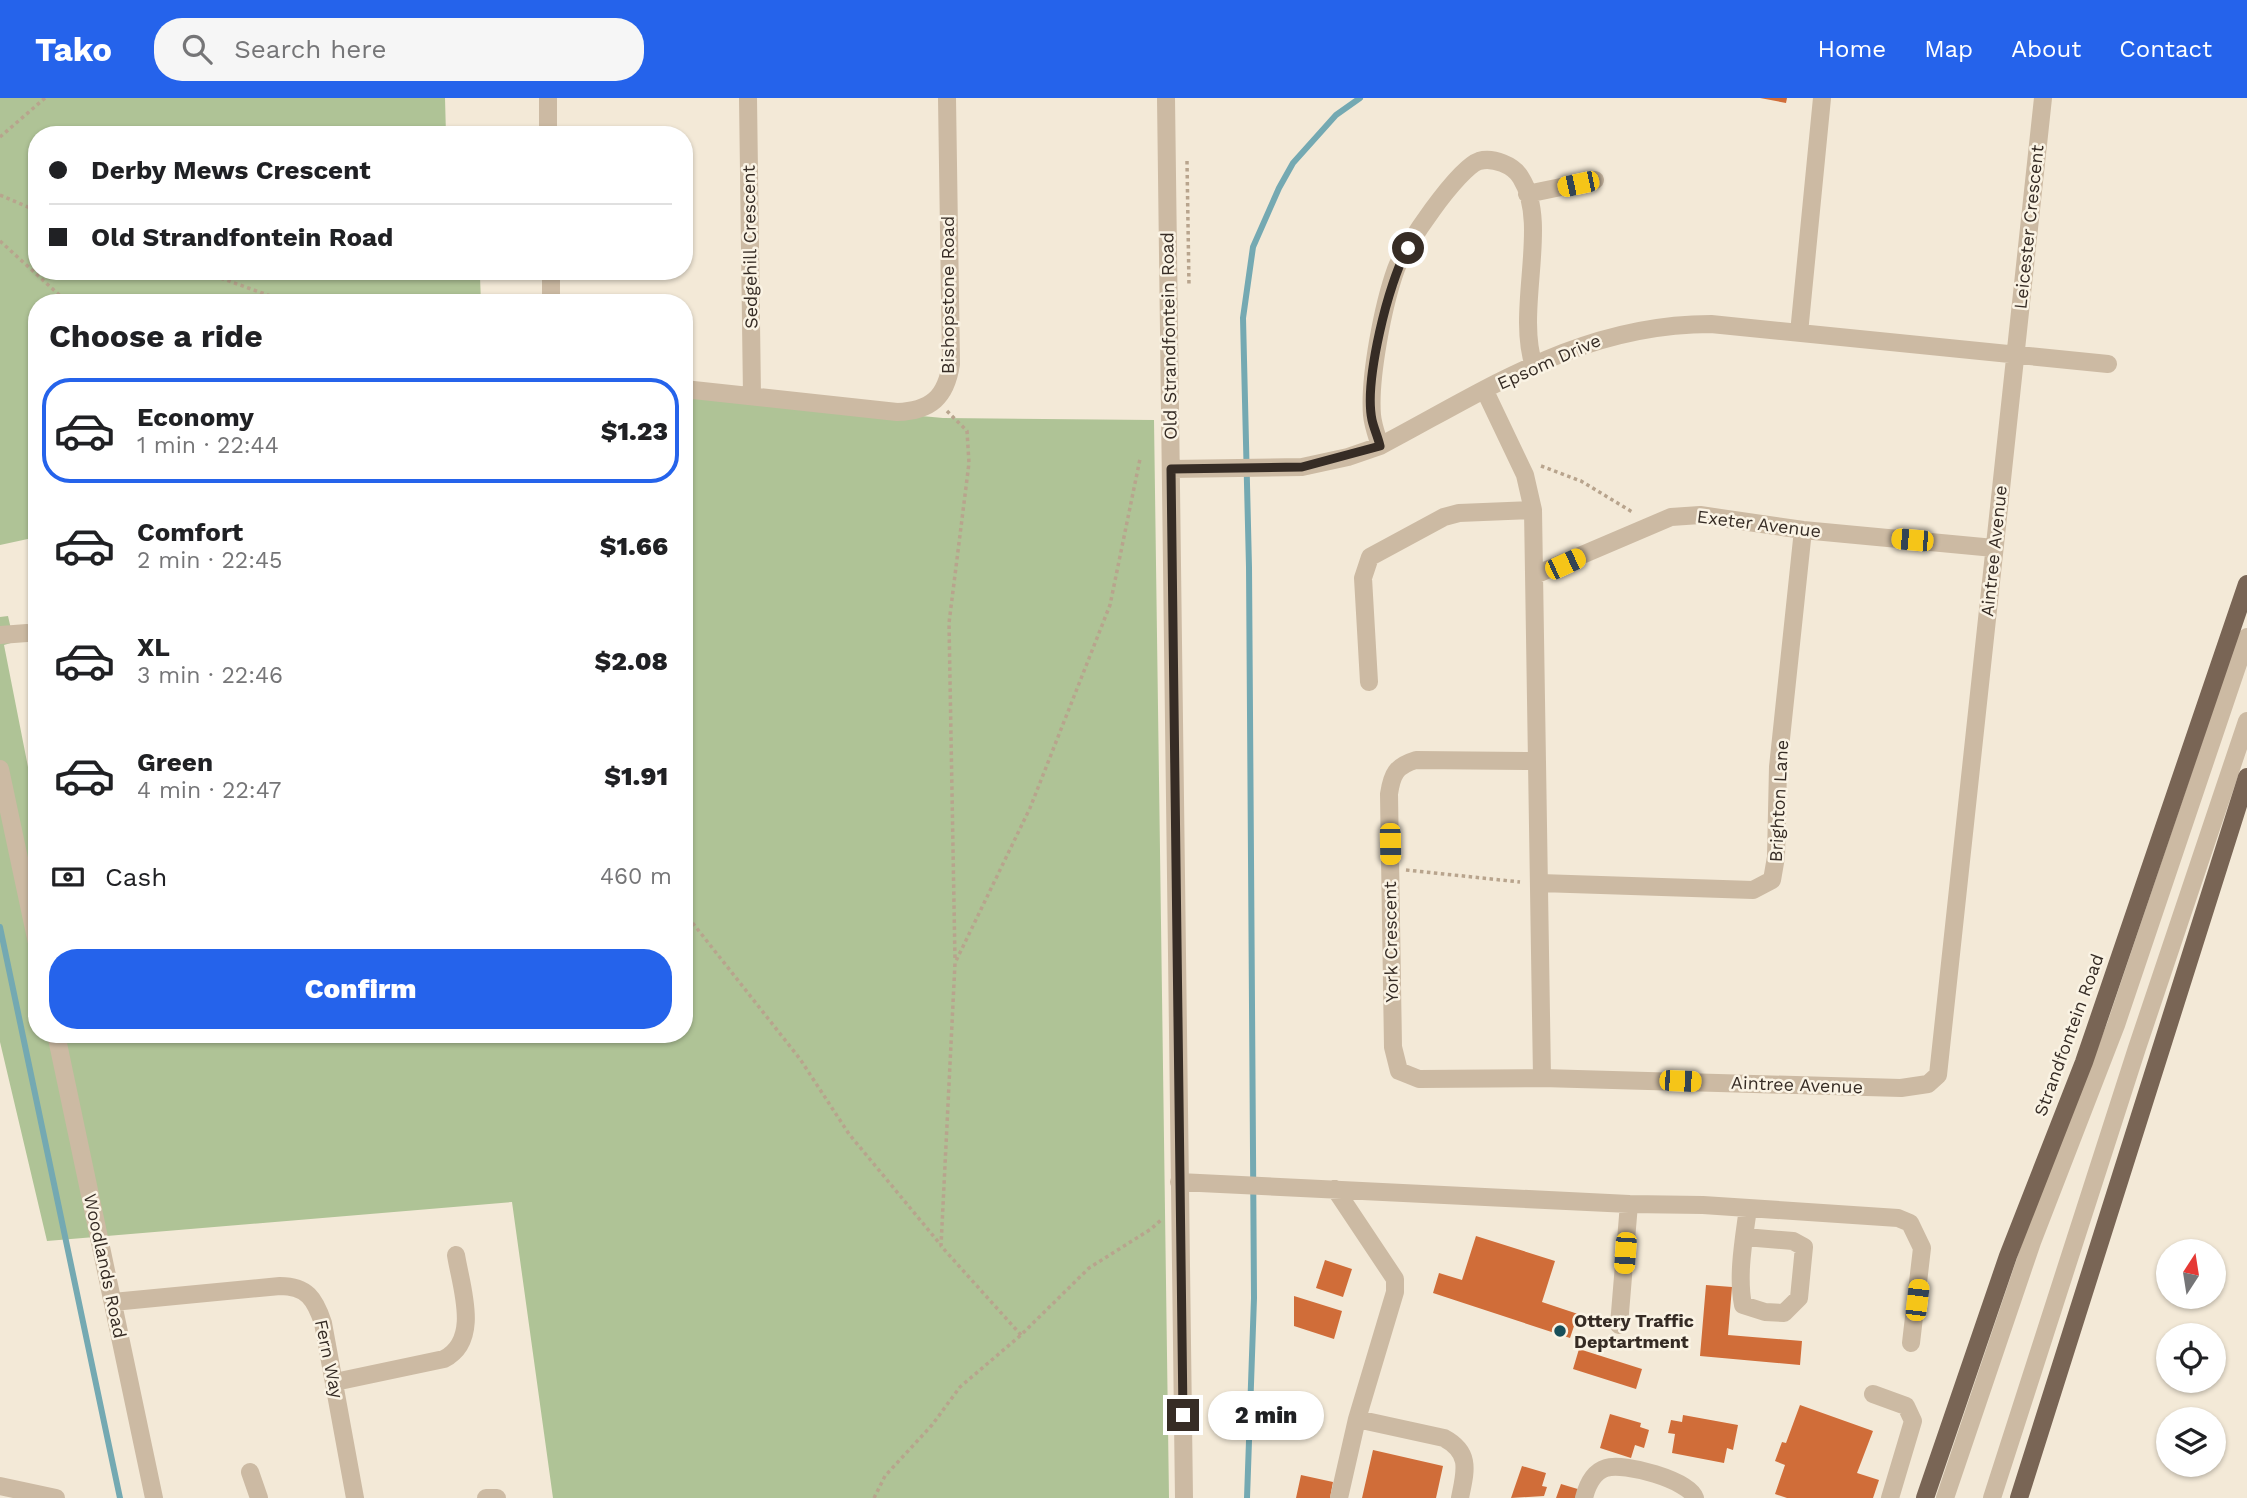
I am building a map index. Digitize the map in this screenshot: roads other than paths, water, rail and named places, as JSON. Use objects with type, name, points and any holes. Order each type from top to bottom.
[{"type":"main road","name":"Strandfontein Road","points":[[1925,1498],[2008,1255],[2084,1062],[2247,584]]},
{"type":"main road","points":[[2019,1498],[2247,777]]},
{"type":"street","points":[[548,98],[548,126]]},
{"type":"street","name":"Sedgehill Crescent","points":[[748,98],[752,396]]},
{"type":"street","name":"Bishopstone Road","points":[[752,396],[897,412],[913,411],[937,401],[948,383],[951,364],[947,98]]},
{"type":"street","name":"Old Strandfontein Road","points":[[1166,98],[1184,1498]]},
{"type":"street","points":[[1799,333],[1822,98]]},
{"type":"street","name":"Leicester Crescent","points":[[2014,357],[2043,98]]},
{"type":"street","points":[[1380,446],[1372,419],[1372,382],[1389,292],[1397,267],[1457,179],[1479,161],[1492,160],[1514,169],[1522,179],[1527,194],[1532,241],[1526,332],[1534,366]]},
{"type":"street","points":[[1527,194],[1595,180]]},
{"type":"street","name":"Epsom Drive","points":[[1171,469],[1276,469],[1323,464],[1380,446],[1534,366],[1597,339],[1652,327],[1711,324],[2014,357],[2108,364]]},
{"type":"street","name":"Aintree Avenue","points":[[1542,1077],[1901,1088],[1928,1084],[1938,1075],[2014,357]]},
{"type":"street","points":[[693,391],[752,396]]},
{"type":"street","points":[[1485,391],[1519,461],[1533,510],[1542,1077]]},
{"type":"street","points":[[1369,682],[1363,578],[1370,556],[1444,517],[1459,513],[1533,510]]},
{"type":"street","name":"Exeter Avenue","points":[[1535,575],[1671,517],[1700,515],[1803,530],[1994,548]]},
{"type":"street","name":"Brighton Lane","points":[[1540,883],[1753,890],[1772,880],[1775,871],[1779,767],[1803,530]]},
{"type":"street","points":[[0,635],[27,633]]},
{"type":"street","points":[[1945,1498],[2032,1242],[2116,1026],[2247,637]]},
{"type":"street","points":[[1992,1498],[2137,1048],[2247,721]]},
{"type":"street","name":"York Crescent","points":[[1537,761],[1416,760],[1401,765],[1392,775],[1389,794],[1390,868],[1393,1047],[1399,1071],[1419,1079],[1542,1077]]},
{"type":"street","points":[[0,769],[28,901]]},
{"type":"street","name":"Woodlands Road","points":[[58,1043],[154,1498]]},
{"type":"street","points":[[1179,1182],[1748,1208],[1898,1218],[1910,1223],[1922,1248],[1911,1343]]},
{"type":"street","points":[[1335,1189],[1395,1279],[1395,1292],[1357,1419],[1339,1498]]},
{"type":"street","points":[[1619,1325],[1629,1204]]},
{"type":"street","points":[[1745,1237],[1793,1241],[1804,1247],[1799,1298],[1784,1313],[1765,1312],[1743,1305],[1745,1237],[1748,1208]]},
{"type":"street","points":[[335,1382],[444,1359],[458,1349],[466,1326],[456,1255]]},
{"type":"street","name":"Fern Way","points":[[113,1302],[280,1286],[302,1289],[312,1296],[321,1316],[355,1498]]},
{"type":"street","points":[[1872,1394],[1906,1406],[1913,1421],[1890,1498]]},
{"type":"street","points":[[1357,1419],[1444,1438],[1456,1444],[1467,1466],[1460,1498]]},
{"type":"street","points":[[1584,1498],[1594,1476],[1603,1469],[1615,1466],[1680,1482],[1690,1488],[1695,1498]]},
{"type":"street","points":[[250,1472],[259,1498]]},
{"type":"street","points":[[0,1486],[56,1498]]},
{"type":"street","points":[[485,1498],[497,1498]]},
{"type":"waterway","points":[[1247,1498],[1254,1298],[1249,567],[1243,318],[1253,247],[1279,188],[1293,163],[1336,115],[1360,98]]},
{"type":"waterway","points":[[0,927],[120,1498]]},
{"type":"place","name":"Ottery Traffic Deptartment","points":[[1560,1331]]}]
